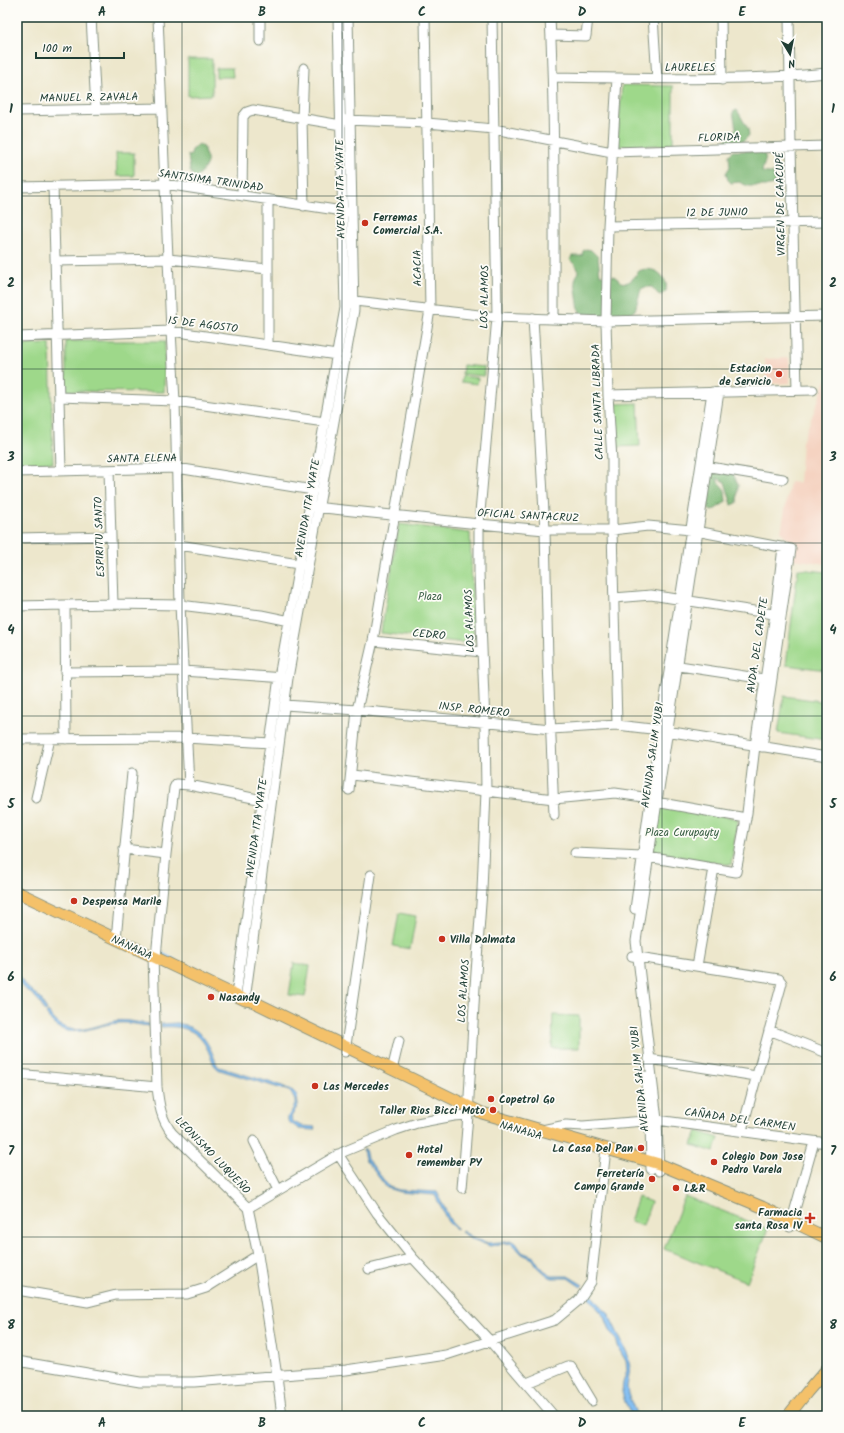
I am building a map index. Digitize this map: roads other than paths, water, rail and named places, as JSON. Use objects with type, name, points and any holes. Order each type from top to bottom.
[{"type":"main road","name":"NANAWA","points":[[17,892],[243,999],[251,1005],[346,1050],[481,1118],[655,1166],[760,1210],[827,1243]]},
{"type":"main road","name":"NANAWA","points":[[346,1050],[392,1070],[468,1112],[482,1114],[542,1130],[569,1138],[606,1152]]},
{"type":"main road","points":[[788,1416],[806,1392],[827,1369]]},
{"type":"street","points":[[91,17],[96,110]]},
{"type":"street","points":[[158,17],[175,401],[180,605],[189,785],[263,800]]},
{"type":"street","points":[[260,17],[260,41]]},
{"type":"street","name":"AVENIDA ITA YVATE","points":[[315,507],[313,490],[325,450],[326,422],[337,355],[355,301],[348,212],[338,17]]},
{"type":"street","name":"AVENIDA ITA YVATE","points":[[344,122],[348,17]]},
{"type":"street","name":"ACACIA","points":[[349,790],[352,775],[357,710],[373,641],[430,310],[425,17]]},
{"type":"street","name":"LOS ALAMOS","points":[[462,1188],[482,890],[486,791],[479,573],[479,524],[497,317],[492,17]]},
{"type":"street","points":[[550,17],[554,142],[554,319]]},
{"type":"street","points":[[551,35],[586,36],[588,17]]},
{"type":"street","points":[[653,17],[657,79]]},
{"type":"street","points":[[720,17],[722,80]]},
{"type":"street","name":"VIRGEN DE CAACUPÉ","points":[[789,17],[790,147],[797,390]]},
{"type":"street","points":[[304,68],[302,119],[304,206]]},
{"type":"street","name":"LAURELES","points":[[553,77],[722,80],[790,77],[827,73]]},
{"type":"street","name":"CALLE SANTA LIBRADA","points":[[617,78],[608,226],[606,321],[612,460],[612,530],[617,725]]},
{"type":"street","name":"MANUEL R. ZAVALA","points":[[17,111],[161,108]]},
{"type":"street","name":"FLORIDA","points":[[242,196],[244,117],[247,112],[253,110],[302,119],[344,122],[427,123],[494,129],[554,142],[612,152],[827,146]]},
{"type":"street","name":"SANTISIMA TRINIDAD","points":[[17,186],[165,184],[348,212]]},
{"type":"street","points":[[53,186],[61,470]]},
{"type":"street","points":[[268,200],[268,344]]},
{"type":"street","name":"AVENIDA ITA YVATE","points":[[256,890],[263,800],[269,786],[271,743],[348,320],[345,297],[348,212]]},
{"type":"street","name":"12 DE JUNIO","points":[[608,226],[827,222]]},
{"type":"street","points":[[55,261],[168,259],[268,269]]},
{"type":"street","points":[[355,301],[497,317],[606,321],[827,316]]},
{"type":"street","points":[[533,318],[545,530],[554,815]]},
{"type":"street","name":"15 DE AGOSTO","points":[[17,337],[171,331],[337,355]]},
{"type":"street","points":[[608,395],[813,390]]},
{"type":"street","name":"AVENIDA SALIM YUBI","points":[[655,1166],[654,1120],[649,1059],[634,956],[630,941],[645,857],[652,799],[664,731],[716,392]]},
{"type":"street","points":[[59,397],[175,401],[326,422]]},
{"type":"street","points":[[704,466],[782,479]]},
{"type":"street","name":"SANTA ELENA","points":[[17,472],[177,468],[313,490]]},
{"type":"street","name":"ESPIRITU SANTO","points":[[109,470],[114,604]]},
{"type":"street","name":"OFICIAL SANTACRUZ","points":[[315,507],[545,530],[612,530],[648,526],[694,531],[787,548]]},
{"type":"street","points":[[17,538],[111,536]]},
{"type":"street","points":[[179,545],[304,565]]},
{"type":"street","name":"AVDA. DEL CADETE","points":[[714,868],[736,872],[758,746],[787,548]]},
{"type":"street","name":"AVENIDA ITA YVATE","points":[[243,999],[269,786],[285,705],[284,678],[290,621],[304,565]]},
{"type":"street","points":[[614,598],[651,595],[778,614]]},
{"type":"street","points":[[17,606],[114,604],[180,605],[261,615],[290,621]]},
{"type":"street","points":[[64,605],[66,739]]},
{"type":"street","name":"CEDRO","points":[[373,641],[482,652]]},
{"type":"street","points":[[674,665],[768,679]]},
{"type":"street","points":[[65,672],[183,671],[284,678]]},
{"type":"street","name":"INSP. ROMERO","points":[[285,705],[357,710],[551,729],[617,725],[827,757]]},
{"type":"street","points":[[17,739],[186,738],[271,743]]},
{"type":"street","points":[[36,798],[50,739]]},
{"type":"street","points":[[116,939],[132,773]]},
{"type":"street","points":[[352,775],[554,799],[615,793],[746,816]]},
{"type":"street","name":"LEONISMO LUQUEÑO","points":[[189,785],[176,784],[174,788],[154,957],[157,1088],[159,1107],[167,1126],[248,1208],[258,1255],[282,1416]]},
{"type":"street","points":[[124,850],[166,854]]},
{"type":"street","points":[[575,853],[603,853],[645,857],[714,868],[697,966]]},
{"type":"street","points":[[346,1050],[371,875]]},
{"type":"street","points":[[634,956],[779,979],[781,981],[782,983],[742,1130]]},
{"type":"street","name":"AVENIDA SALIM YUBI","points":[[634,956],[654,1120]]},
{"type":"street","points":[[769,1030],[827,1053]]},
{"type":"street","points":[[392,1070],[400,1041]]},
{"type":"street","points":[[649,1059],[756,1076]]},
{"type":"street","points":[[17,1074],[157,1088]]},
{"type":"street","points":[[248,1208],[338,1154],[417,1123],[468,1112]]},
{"type":"street","name":"CAÑADA DEL CARMEN","points":[[542,1130],[566,1125],[583,1126],[654,1120],[742,1130],[827,1143]]},
{"type":"street","points":[[569,1138],[567,1134],[569,1132],[583,1126]]},
{"type":"street","points":[[254,1141],[278,1190]]},
{"type":"street","points":[[791,1224],[814,1142]]},
{"type":"street","points":[[17,1360],[140,1382],[194,1382],[277,1376],[346,1370],[446,1355],[555,1320],[579,1300],[591,1282],[606,1152]]},
{"type":"street","points":[[338,1154],[377,1213],[414,1258],[490,1341],[554,1416]]},
{"type":"street","points":[[17,1290],[88,1302],[116,1294],[187,1294],[206,1288],[258,1255]]},
{"type":"street","points":[[370,1269],[414,1258]]},
{"type":"street","points":[[527,1383],[571,1366],[592,1401]]},
{"type":"water","points":[[17,975],[28,988],[41,999],[47,1011],[45,1012],[38,1000],[19,983]]},
{"type":"water","points":[[48,1012],[55,1021],[71,1029],[79,1030],[115,1021],[149,1024],[149,1026],[118,1023],[79,1031],[71,1031],[62,1029],[54,1024],[46,1014]]},
{"type":"water","points":[[177,1023],[186,1025],[199,1033],[207,1043],[219,1067],[282,1086],[293,1091],[297,1095],[298,1105],[291,1117],[292,1121],[301,1126],[315,1127],[314,1130],[299,1129],[288,1121],[288,1117],[295,1104],[294,1098],[289,1091],[218,1069],[212,1062],[202,1040],[197,1035],[191,1031],[178,1027],[161,1027],[161,1024]]},
{"type":"water","points":[[365,1149],[367,1158],[389,1187],[399,1190],[437,1192],[451,1222],[457,1228],[456,1229],[448,1222],[435,1195],[400,1192],[387,1188],[365,1159],[363,1150]]},
{"type":"water","points":[[462,1231],[472,1237],[488,1243],[513,1241],[522,1252],[534,1257],[539,1265],[548,1274],[552,1276],[568,1276],[583,1285],[581,1287],[568,1278],[552,1278],[548,1276],[537,1266],[533,1259],[522,1254],[512,1243],[490,1246],[472,1239],[461,1232]]},
{"type":"water","points":[[591,1294],[600,1306],[608,1313],[628,1355],[630,1368],[627,1387],[628,1394],[637,1416],[632,1416],[622,1392],[627,1370],[626,1361],[620,1351],[615,1337],[611,1333],[605,1317],[588,1297]]},
{"type":"waterway","points":[[159,952],[175,960]]},
{"type":"waterway","points":[[194,968],[219,980]]},
{"type":"place","name":"Ferremas Comercial S.A.","points":[[365,223]]},
{"type":"place","name":"Estacion de Servicio","points":[[779,374]]},
{"type":"place","name":"Despensa Marile","points":[[74,901]]},
{"type":"place","name":"Villa Dalmata","points":[[442,939]]},
{"type":"place","name":"Nasandy","points":[[211,997]]},
{"type":"place","name":"Las Mercedes","points":[[315,1086]]},
{"type":"place","name":"Copetrol Go","points":[[491,1099]]},
{"type":"place","name":"Taller Rios Bicci Moto","points":[[493,1110]]},
{"type":"place","name":"La Casa Del Pan","points":[[641,1148]]},
{"type":"place","name":"Hotel remember PY","points":[[409,1155]]},
{"type":"place","name":"Colegio Don Jose Pedro Varela","points":[[714,1162]]},
{"type":"place","name":"Ferretería Campo Grande","points":[[652,1179]]},
{"type":"place","name":"L&R","points":[[676,1188]]},
{"type":"place","name":"Farmacia santa Rosa IV","points":[[810,1218]]},
{"type":"park label","name":"Plaza","points":[[430,596]]},
{"type":"park label","name":"Plaza Curupayty","points":[[682,832]]}]
